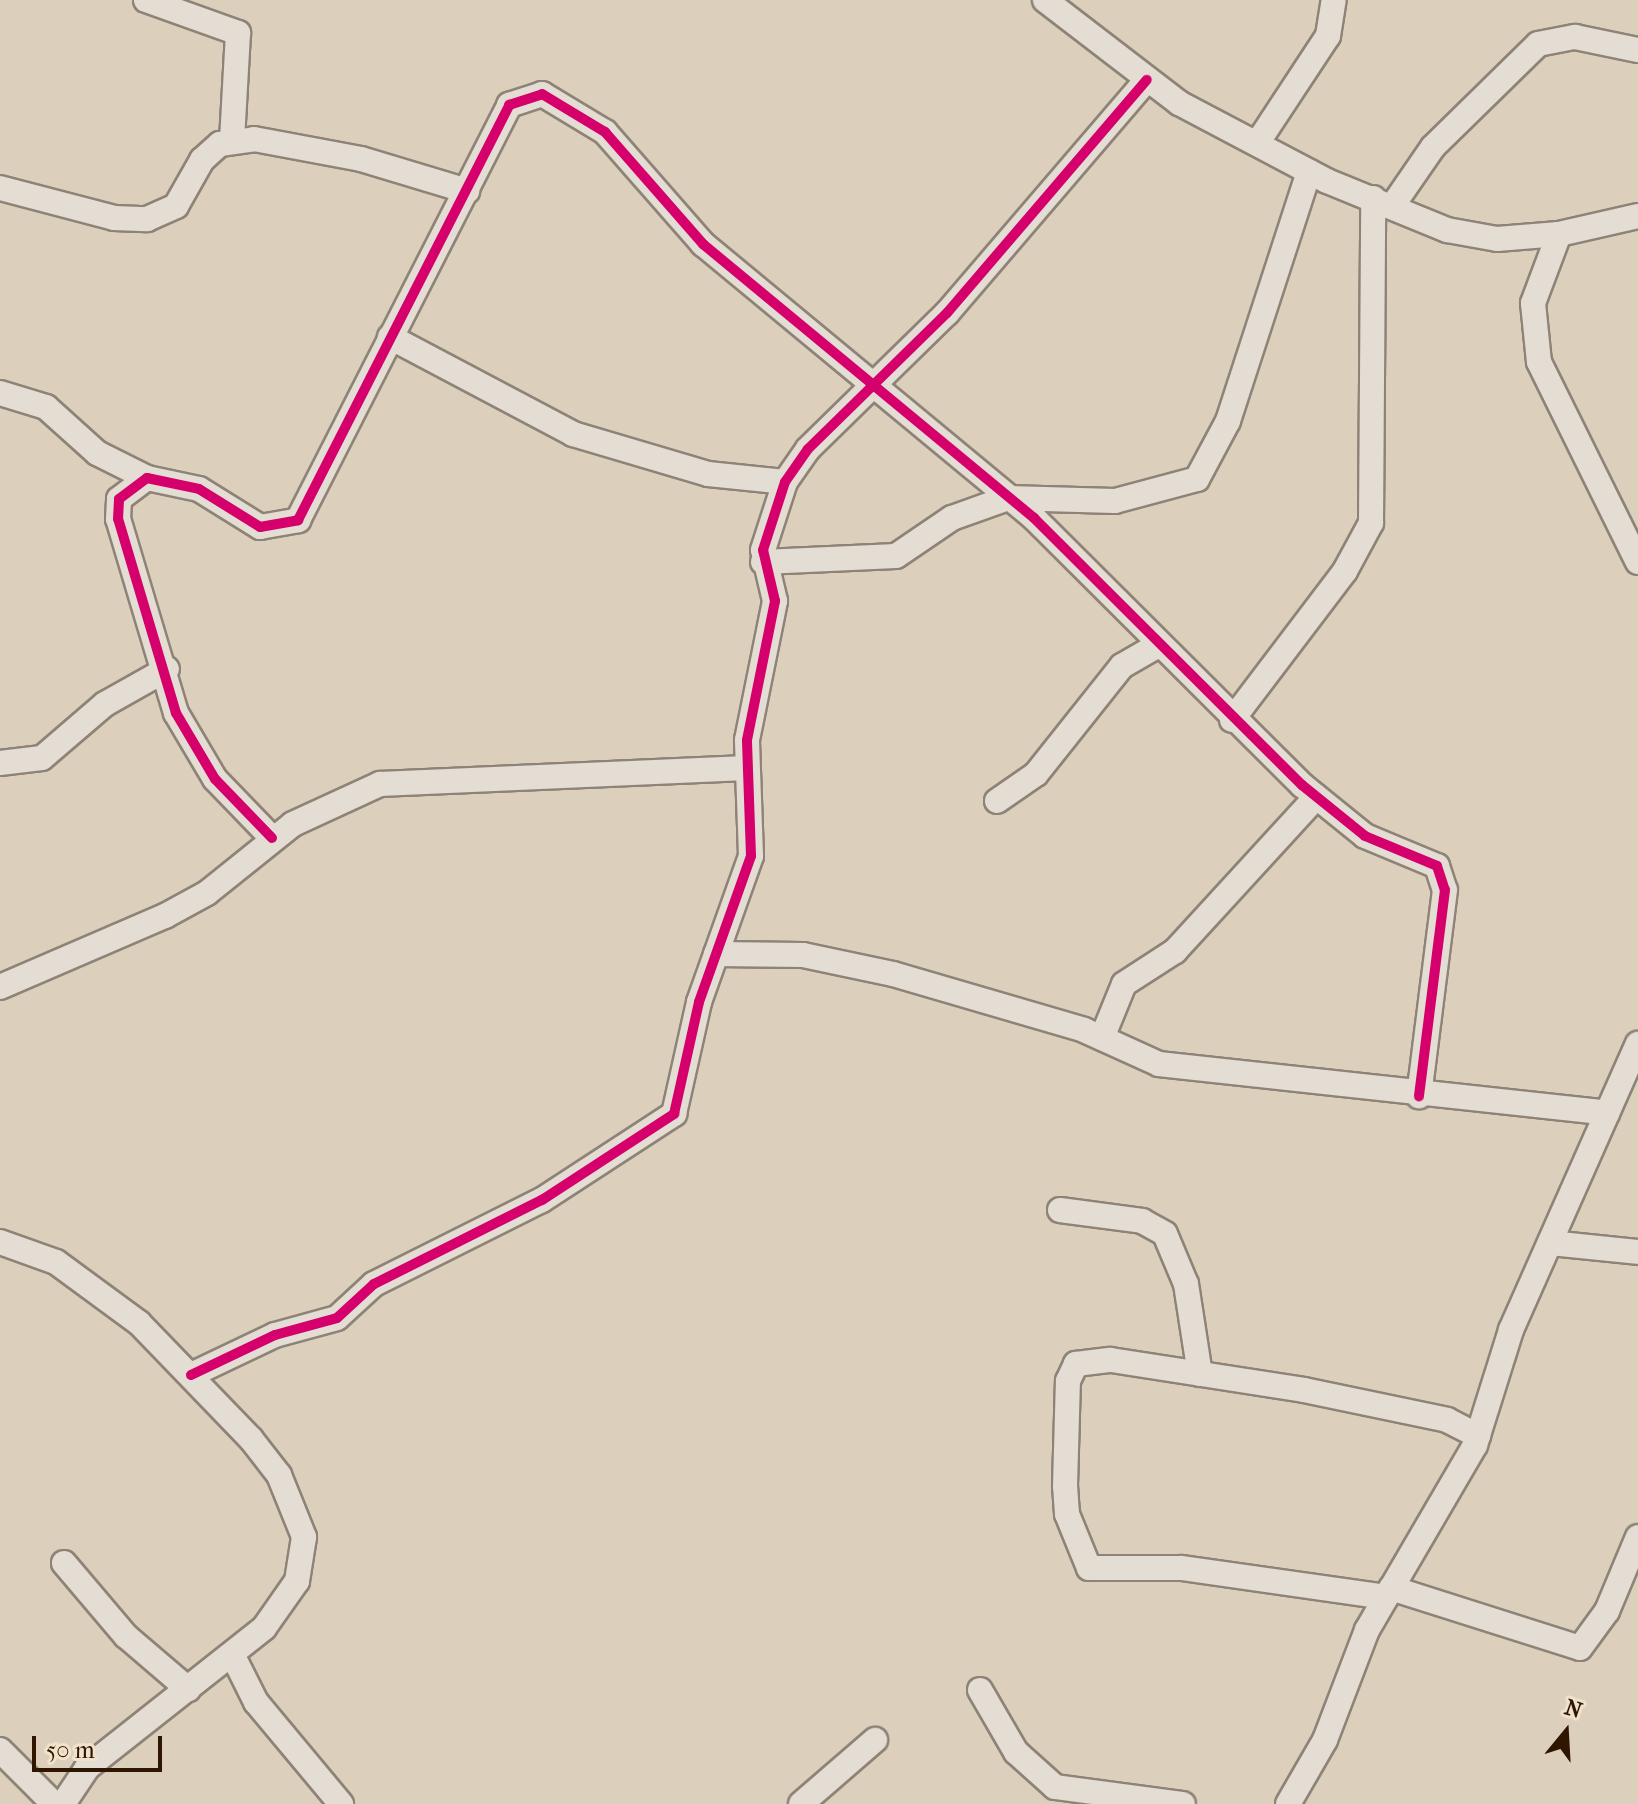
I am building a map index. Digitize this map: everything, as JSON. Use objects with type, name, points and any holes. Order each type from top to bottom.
[{"type":"street","points":[[146,0],[238,33],[232,141]]},
{"type":"street","points":[[1045,0],[1147,80],[1309,172],[1474,238],[1559,234],[1638,216]]},
{"type":"street","points":[[1258,142],[1328,36],[1334,0]]},
{"type":"street","points":[[1232,720],[1345,571],[1371,523],[1383,201],[1538,44],[1575,37],[1638,50]]},
{"type":"street","points":[[191,1375],[275,1335],[337,1318],[374,1284],[542,1200],[658,1127],[682,1103],[716,954],[751,856],[746,768],[773,618],[763,562],[785,482],[870,386],[947,313],[1147,80]]},
{"type":"street","points":[[0,393],[46,407],[97,453],[147,478],[199,489],[260,527],[298,520],[509,105],[532,93],[557,100],[605,132],[703,244],[1008,498],[1110,589],[1155,647],[1316,797],[1365,836],[1421,854],[1437,866],[1445,890],[1419,1096]]},
{"type":"street","points":[[0,188],[114,218],[147,219],[176,206],[202,160],[232,141],[278,141],[467,191]]},
{"type":"street","points":[[763,562],[896,556],[952,518],[1008,498],[1115,501],[1197,479],[1228,421],[1309,172]]},
{"type":"street","points":[[1559,234],[1533,303],[1539,362],[1638,562]]},
{"type":"street","points":[[390,337],[573,434],[708,474],[785,482]]},
{"type":"street","points":[[147,478],[123,493],[118,519],[167,669],[176,713],[193,748],[272,838]]},
{"type":"street","points":[[997,801],[1036,774],[1122,666],[1155,647]]},
{"type":"street","points":[[0,763],[42,758],[105,704],[167,669]]},
{"type":"street","points":[[0,987],[165,916],[207,893],[272,838],[332,801],[380,784],[746,768]]},
{"type":"street","points":[[1102,1038],[1124,984],[1184,942],[1316,797]]},
{"type":"street","points":[[716,954],[803,955],[893,974],[1102,1038],[1159,1064],[1553,1111],[1607,1113]]},
{"type":"street","points":[[1288,1804],[1325,1740],[1342,1686],[1389,1593],[1478,1436],[1511,1330],[1636,1054]]},
{"type":"street","points":[[1553,1111],[1592,1147]]},
{"type":"street","points":[[1060,1210],[1142,1221],[1165,1234],[1186,1284],[1200,1374]]},
{"type":"street","points":[[0,1242],[100,1289],[191,1375],[279,1475],[304,1537],[297,1581],[264,1628],[87,1768],[63,1804]]},
{"type":"street","points":[[1550,1243],[1638,1252]]},
{"type":"street","points":[[1478,1436],[1428,1415],[1200,1374],[1111,1360],[1076,1364],[1068,1381],[1065,1486],[1082,1561],[1102,1570],[1181,1568],[1389,1593],[1580,1648],[1607,1611],[1638,1537]]},
{"type":"street","points":[[64,1563],[126,1636],[188,1689]]},
{"type":"street","points":[[232,1654],[256,1702],[341,1804]]},
{"type":"street","points":[[980,1690],[1016,1752],[1055,1787],[1183,1804]]},
{"type":"street","points":[[801,1804],[875,1740]]},
{"type":"street","points":[[0,1750],[54,1804]]},
{"type":"cycle path","points":[[191,1375],[275,1335],[337,1318],[374,1284],[542,1200],[674,1114],[699,1002],[751,856],[747,740],[775,601],[763,550],[785,482],[808,449],[947,313],[1147,80]]},
{"type":"cycle path","points":[[272,838],[215,779],[176,713],[118,519],[119,499],[147,478],[199,489],[260,527],[298,520],[509,105],[542,94],[605,132],[703,244],[1034,518],[1302,785],[1365,836],[1437,866],[1445,890],[1419,1096]]}]
